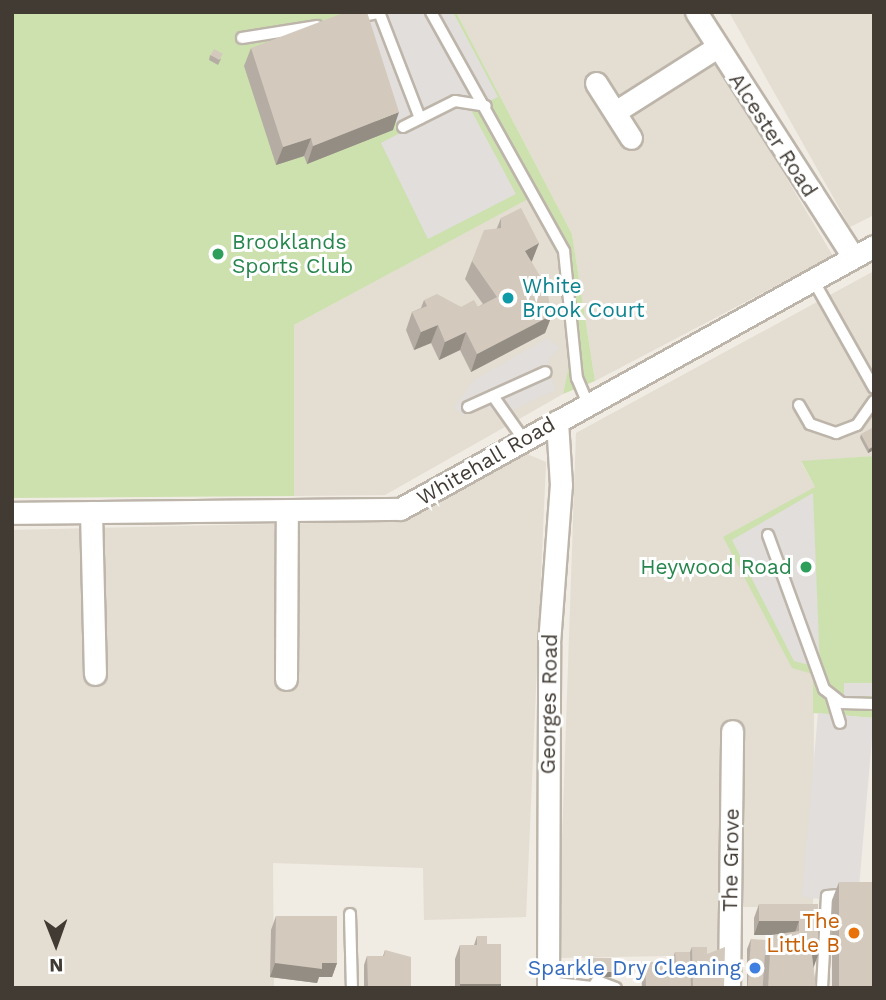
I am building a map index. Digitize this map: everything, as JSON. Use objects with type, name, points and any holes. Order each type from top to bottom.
[{"type":"street","name":"Alcester Road","points":[[696,12],[716,48],[853,257]]},
{"type":"street","points":[[615,112],[716,48]]},
{"type":"street","points":[[596,83],[631,138]]},
{"type":"street","name":"Whitehall Road","points":[[12,513],[400,509],[587,402],[874,246]]},
{"type":"street","name":"Georges Road","points":[[548,985],[549,643],[561,485],[556,421]]},
{"type":"street","points":[[91,512],[94,674]]},
{"type":"street","points":[[286,679],[287,512]]},
{"type":"street","name":"The Grove","points":[[729,988],[733,732]]},
{"type":"lane","points":[[242,38],[378,12],[420,118]]},
{"type":"lane","points":[[431,12],[486,106],[564,251],[577,378],[587,402]]},
{"type":"lane","points":[[403,127],[455,102],[486,106]]},
{"type":"lane","points":[[812,278],[874,388]]},
{"type":"lane","points":[[468,407],[546,372]]},
{"type":"lane","points":[[493,396],[524,440]]},
{"type":"lane","points":[[799,405],[810,424],[836,433],[857,425],[874,401]]},
{"type":"lane","points":[[768,535],[819,678],[832,697],[840,723]]},
{"type":"lane","points":[[832,697],[874,704]]},
{"type":"lane","points":[[822,988],[827,896],[874,892]]},
{"type":"lane","points":[[350,914],[352,988]]},
{"type":"lane","points":[[548,985],[592,987],[597,981],[616,988]]},
{"type":"shaded area","points":[[359,12],[453,12],[498,97],[471,110],[516,194],[428,239],[381,143],[400,133]]},
{"type":"shaded area","points":[[456,12],[687,12],[833,256],[595,381],[572,234]]},
{"type":"shaded area","points":[[729,12],[874,12],[874,215],[850,227]]},
{"type":"shaded area","points":[[531,197],[560,259],[570,359],[563,394],[385,495],[294,496],[294,325]]},
{"type":"shaded area","points":[[874,271],[874,456],[801,462],[815,487],[813,907],[720,907],[719,955],[558,958],[576,433]]},
{"type":"shaded area","points":[[548,338],[559,348],[547,362],[555,390],[502,415],[478,404],[463,415],[454,408],[474,380]]},
{"type":"shaded area","points":[[527,454],[546,462],[526,917],[424,920],[423,868],[273,863],[274,988],[12,988],[12,530],[401,521]]},
{"type":"shaded area","points":[[813,493],[820,668],[794,661],[732,540]]},
{"type":"shaded area","points":[[844,683],[874,683],[874,696],[844,696]]},
{"type":"shaded area","points":[[818,713],[874,718],[858,902],[802,897]]},
{"type":"green space","name":"Brooklands Sports Club","points":[[12,12],[456,12],[572,234],[595,381],[563,394],[570,359],[560,259],[530,198],[294,325],[294,496],[12,498]]},
{"type":"green space","name":"Heywood Road","points":[[874,456],[874,718],[813,713],[813,674],[792,668],[723,537],[815,487],[801,461]]},
{"type":"building","points":[[346,12],[367,12],[399,112],[313,146],[311,138],[283,147],[251,48]]},
{"type":"building","points":[[214,49],[223,54],[219,60],[211,55]]},
{"type":"building","name":"White Brook Court","points":[[521,208],[539,243],[525,251],[546,286],[552,315],[477,354],[466,332],[445,342],[438,325],[421,332],[412,312],[427,306],[424,300],[437,294],[461,307],[474,300],[478,307],[497,297],[472,261],[484,230],[501,228],[501,218]]},
{"type":"building","points":[[872,428],[874,446],[869,449],[861,434]]},
{"type":"building","name":"The Little B","points":[[839,882],[874,882],[874,987],[839,987]]},
{"type":"building","points":[[759,904],[818,904],[818,955],[812,955],[816,988],[768,988],[771,935],[799,931],[799,921],[759,921]]},
{"type":"building","points":[[276,916],[337,916],[337,963],[322,963],[322,969],[275,963]]},
{"type":"building","points":[[477,936],[487,936],[487,944],[501,944],[501,984],[460,984],[460,945],[477,945]]},
{"type":"building","name":"Sparkle Dry Cleaning","points":[[751,939],[766,940],[763,988],[748,988]]},
{"type":"building","points":[[692,947],[707,947],[707,954],[725,947],[724,988],[693,988]]},
{"type":"building","points":[[385,950],[411,957],[411,986],[368,986],[367,956],[384,956]]},
{"type":"building","points":[[675,952],[690,952],[691,988],[646,988],[645,961],[676,966]]},
{"type":"building","points":[[591,958],[618,958],[618,972],[591,972]]},
{"type":"place","name":"Brooklands Sports Club","points":[[218,254]]},
{"type":"place","name":"White Brook Court","points":[[508,298]]},
{"type":"place","name":"Heywood Road","points":[[806,567]]},
{"type":"place","name":"The Little B","points":[[854,933]]},
{"type":"place","name":"Sparkle Dry Cleaning","points":[[755,968]]}]
